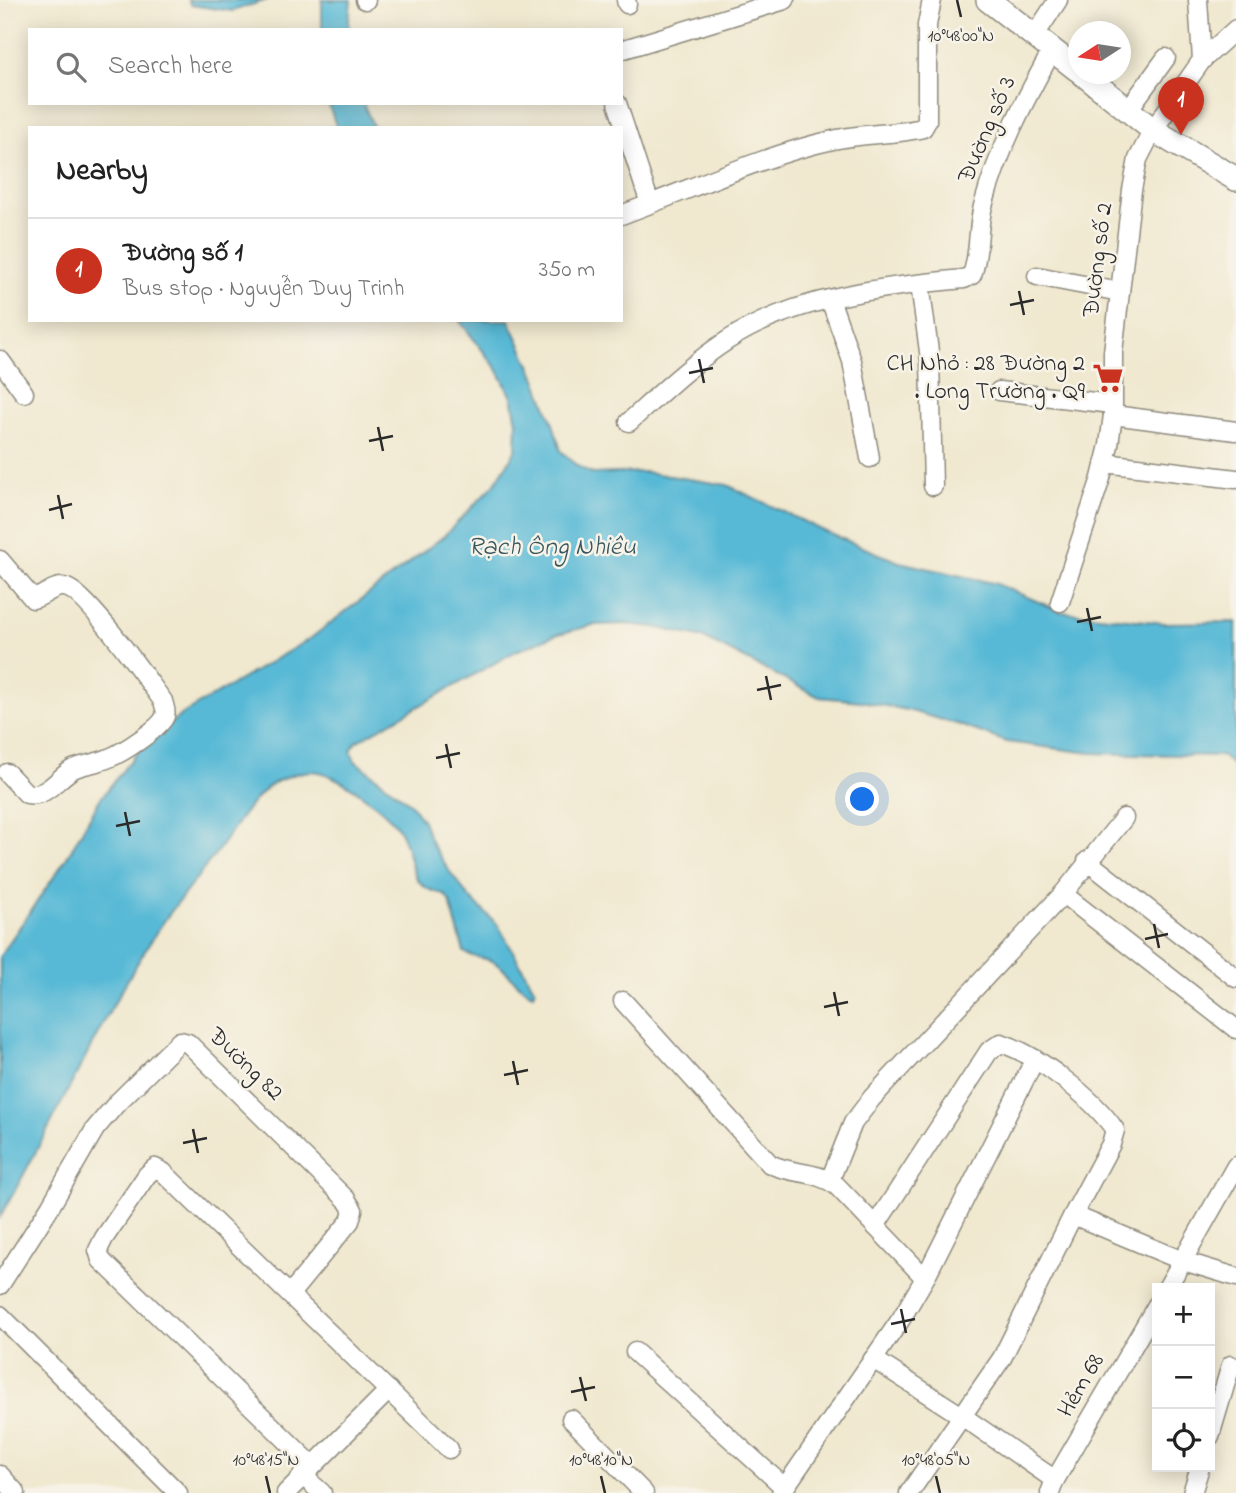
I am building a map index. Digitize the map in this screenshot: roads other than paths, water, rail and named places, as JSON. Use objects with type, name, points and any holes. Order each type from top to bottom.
[{"type":"main road","points":[[988,0],[1068,61]]},
{"type":"main road","points":[[1096,84],[1153,130],[1236,179]]},
{"type":"street","points":[[623,49],[785,0]]},
{"type":"street","points":[[623,214],[720,177],[829,141],[864,134],[923,128],[926,125],[926,24],[932,0]]},
{"type":"street","name":"Đường số 3","points":[[920,284],[964,279],[972,275],[976,265],[981,211],[989,183],[1034,83],[1058,0]]},
{"type":"street","points":[[1198,0],[1202,60]]},
{"type":"street","name":"Đường số 2","points":[[1060,603],[1105,463],[1112,410],[1111,372],[1138,159],[1153,130],[1202,60],[1236,29]]},
{"type":"street","points":[[1128,110],[1166,58]]},
{"type":"street","points":[[618,105],[623,126]]},
{"type":"street","points":[[625,138],[650,204]]},
{"type":"street","points":[[1037,276],[1120,292]]},
{"type":"street","points":[[629,422],[691,366],[729,339],[752,327],[830,299],[870,290],[920,284],[930,359],[933,486]]},
{"type":"street","points":[[830,299],[852,361],[870,458]]},
{"type":"street","points":[[0,362],[24,393]]},
{"type":"street","points":[[999,391],[1236,431]]},
{"type":"street","points":[[1105,463],[1236,479]]},
{"type":"street","points":[[0,560],[33,600],[65,586],[87,602],[163,701],[166,710],[165,718],[159,725],[120,753],[75,768],[45,792],[27,794],[7,773]]},
{"type":"street","points":[[830,1180],[853,1123],[872,1098],[1063,894],[1124,818]]},
{"type":"street","points":[[1087,861],[1236,978]]},
{"type":"street","points":[[1063,894],[1236,1030]]},
{"type":"street","points":[[622,1001],[770,1164],[830,1180],[925,1278]]},
{"type":"street","name":"Đường 82","points":[[0,1285],[50,1208],[95,1129],[117,1103],[180,1041],[188,1043],[346,1199],[353,1210],[351,1222],[290,1294]]},
{"type":"street","points":[[875,1226],[989,1051],[1001,1044],[1035,1059],[1095,1106],[1115,1130],[1111,1144],[1002,1358],[909,1493]]},
{"type":"street","points":[[635,1352],[782,1490],[901,1320],[925,1278],[1035,1059]]},
{"type":"street","points":[[1170,1283],[1236,1166]]},
{"type":"street","points":[[322,1493],[307,1470],[101,1260],[98,1250],[104,1238],[147,1175],[155,1168],[163,1172],[449,1449]]},
{"type":"street","points":[[1073,1215],[1183,1261],[1236,1277]]},
{"type":"street","name":"Hẻm 68","points":[[1053,1486],[1152,1314]]},
{"type":"street","points":[[0,1315],[178,1493]]},
{"type":"street","points":[[873,1359],[962,1416],[1053,1486]]},
{"type":"street","points":[[1215,1419],[1231,1365]]},
{"type":"street","points":[[286,1493],[389,1390]]},
{"type":"street","points":[[571,1419],[644,1493]]},
{"type":"street","points":[[1192,1493],[1198,1472]]},
{"type":"street","points":[[0,1475],[16,1493]]},
{"type":"water","points":[[188,0],[267,0],[232,11],[191,5]]},
{"type":"water","points":[[322,0],[351,0],[348,28],[322,28]]},
{"type":"water","points":[[329,105],[364,105],[373,126],[336,126]]},
{"type":"water","name":"Rạch Ông Nhiêu","points":[[461,322],[510,322],[535,376],[561,451],[577,466],[593,474],[645,472],[727,485],[828,533],[899,562],[997,584],[1062,612],[1164,623],[1236,622],[1236,768],[1222,756],[1090,753],[1007,742],[907,710],[861,701],[819,697],[704,638],[654,627],[593,625],[555,635],[516,651],[356,742],[351,751],[355,761],[410,803],[423,821],[433,846],[450,872],[469,897],[498,925],[535,990],[533,994],[498,964],[464,952],[450,902],[444,894],[422,885],[413,870],[399,830],[375,805],[351,788],[319,772],[288,776],[266,788],[254,800],[156,933],[114,1003],[0,1217],[0,956],[66,859],[100,799],[144,744],[181,715],[311,638],[444,536],[494,485],[516,450],[517,422],[512,397],[497,369]]},
{"type":"place","name":"Đường số 1","points":[[1181,135]]},
{"type":"place","name":"CH Nhỏ : 28 Đường 2 . Long Trường . Q9","points":[[1108,378]]}]
